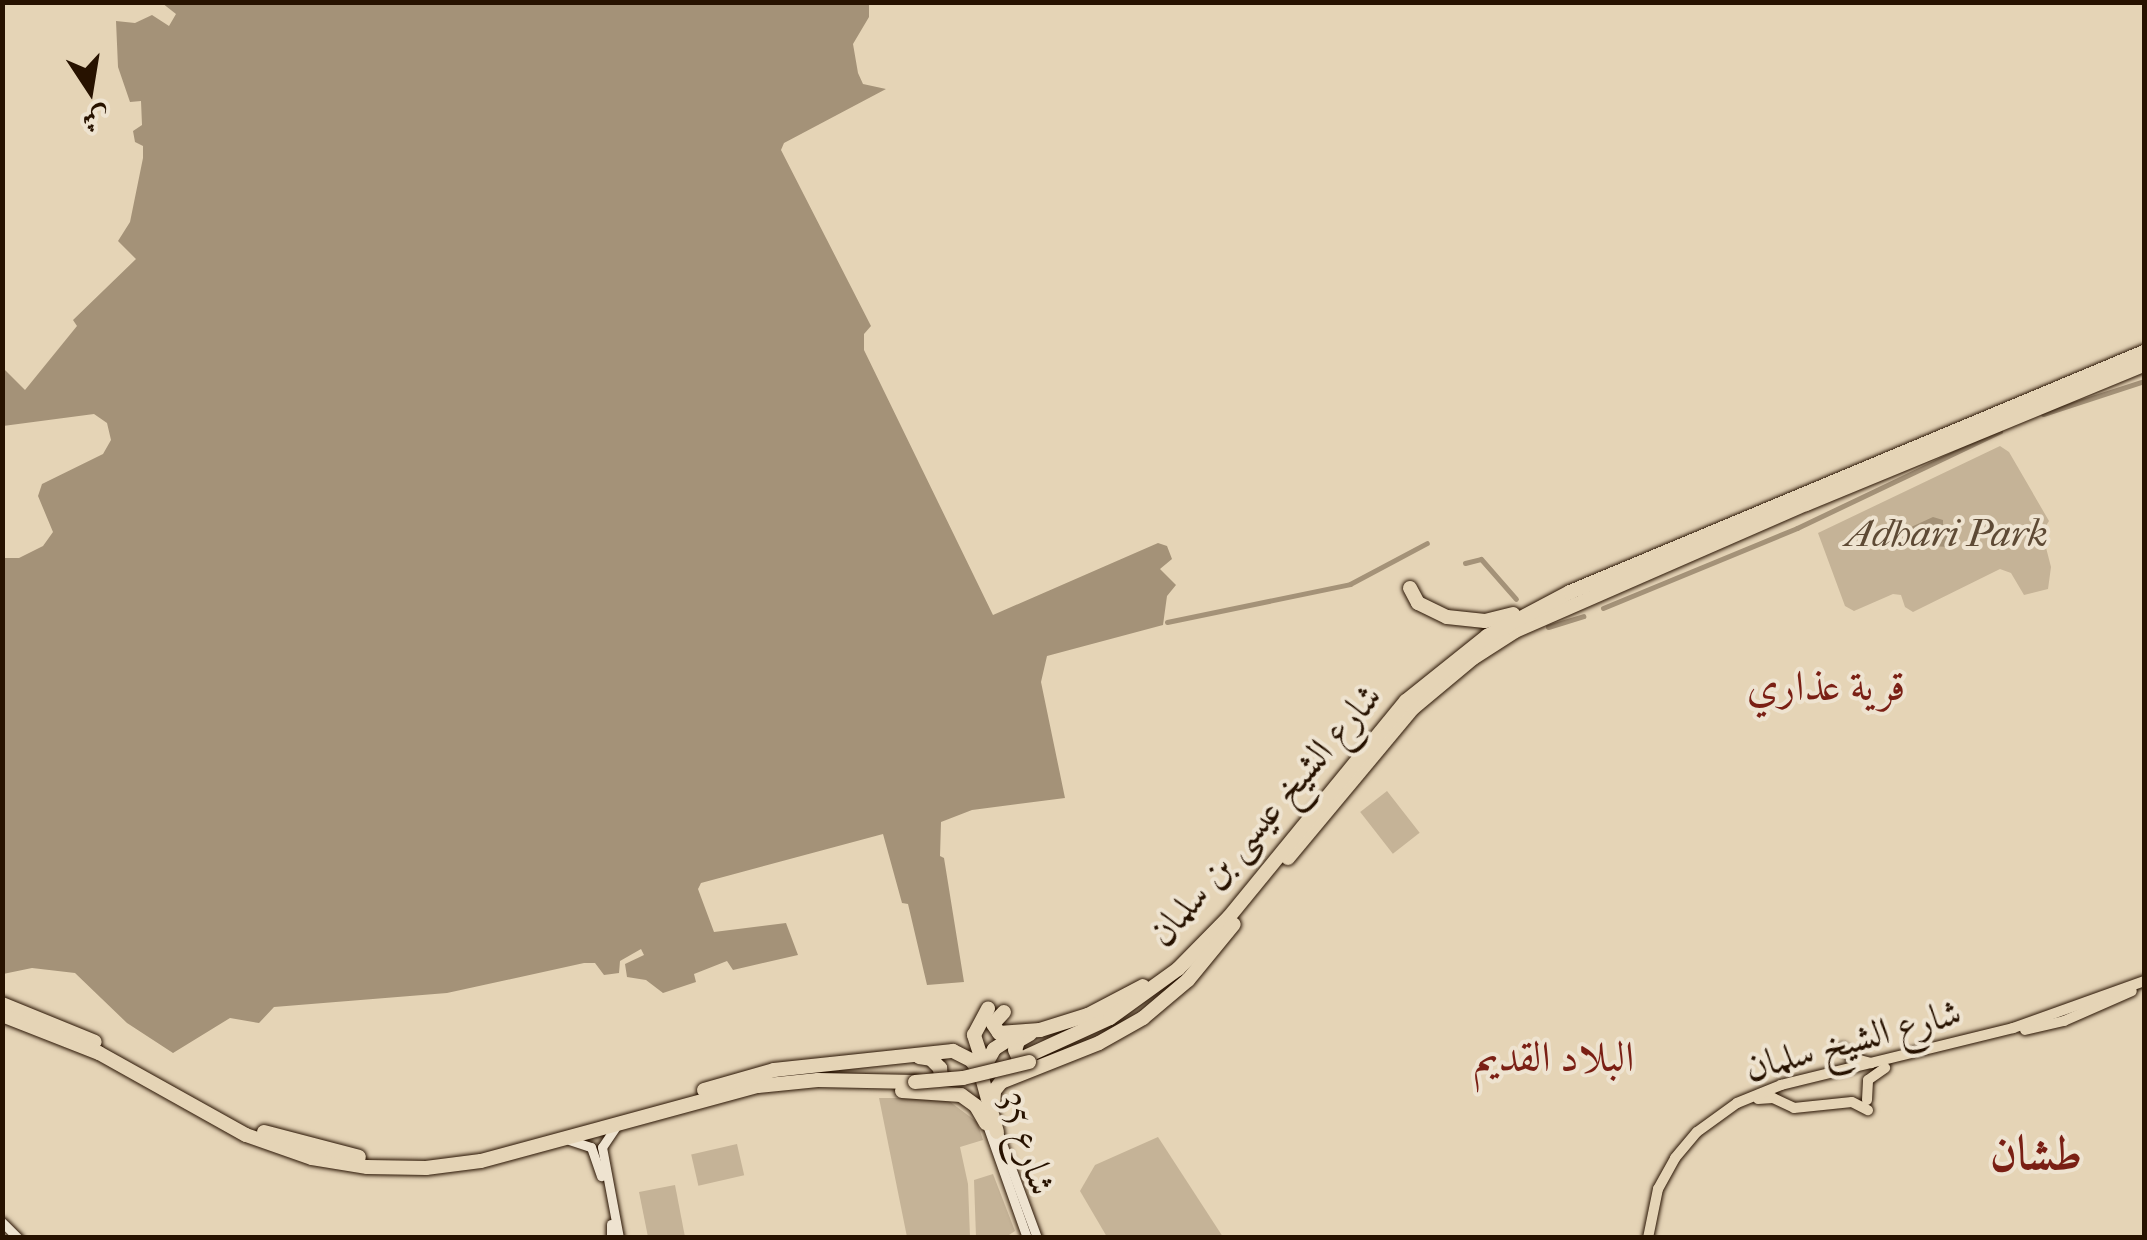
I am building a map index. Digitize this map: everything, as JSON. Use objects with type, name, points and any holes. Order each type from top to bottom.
[{"type":"highway","points":[[1981,419],[2144,344]]},
{"type":"highway","name":"شارع الشيخ عيسى بن سلمان","points":[[1232,921],[1406,701],[1486,636],[1570,592],[2144,352]]},
{"type":"highway","points":[[2044,393],[2120,355]]},
{"type":"highway","name":"شارع الشيخ عيسى بن سلمان","points":[[4,1010],[90,1049],[236,1130],[312,1158],[367,1167],[426,1168],[481,1161],[727,1093],[803,1081],[963,1078],[1028,1063],[1086,1040],[1134,1012],[1182,975],[1413,708],[1473,658],[1514,632],[2083,389],[2144,368]]},
{"type":"highway","points":[[1410,588],[1411,597],[1426,609],[1464,620]]},
{"type":"highway","points":[[1434,631],[1447,621],[1506,616],[1570,592]]},
{"type":"highway","points":[[1232,921],[1213,954],[1152,1011],[1099,1044],[1054,1062],[1026,1064],[1016,1054],[1021,1038],[1088,1015],[1138,989],[1232,921]]},
{"type":"highway","points":[[988,1009],[974,1031],[992,1122]]},
{"type":"highway","name":"شارع الشيخ عيسى بن سلمان","points":[[4,1010],[74,1031],[241,1122],[284,1139],[359,1157],[409,1160],[485,1152],[704,1090],[801,1074],[915,1079]]},
{"type":"highway","points":[[1004,1012],[994,1020],[996,1031],[1023,1033]]},
{"type":"highway","points":[[704,1090],[723,1081],[774,1070],[936,1051],[960,1043],[973,1022]]},
{"type":"highway","points":[[727,1093],[792,1088],[942,1092],[963,1089],[1001,1042],[1040,1030]]},
{"type":"highway","points":[[936,1051],[953,1051],[1000,1077],[1028,1063],[1054,1062]]},
{"type":"highway","points":[[901,1090],[929,1088],[941,1074],[931,1059],[906,1056]]},
{"type":"highway","points":[[992,1122],[996,1086],[1028,1063]]},
{"type":"highway","points":[[942,1092],[972,1100],[992,1122]]},
{"type":"main road","name":"شارع الشيخ سلمان","points":[[1651,1238],[1663,1190],[1679,1161],[1720,1120],[1758,1099],[2025,1030],[2144,982]]},
{"type":"main road","name":"شارع الشيخ سلمان","points":[[1651,1238],[1666,1173],[1697,1132],[1749,1097],[1820,1076],[1881,1066],[2127,990]]},
{"type":"main road","points":[[1758,1099],[1773,1098],[1794,1108],[1852,1102],[1867,1105],[1868,1080],[1881,1066],[1852,1058],[1841,1048],[1836,1064],[1820,1076]]},
{"type":"main road","points":[[615,1238],[602,1144],[615,1128],[635,1119]]},
{"type":"main road","name":"شارع 35","points":[[992,1122],[1028,1238]]},
{"type":"main road","name":"شارع 35","points":[[992,1122],[1037,1238]]},
{"type":"main road","points":[[557,1140],[582,1141],[593,1151],[615,1238]]},
{"type":"main road","points":[[2,1222],[18,1238]]},
{"type":"main road","points":[[2,1230],[9,1238]]},
{"type":"green space","name":"Adhari Park","points":[[2000,446],[2009,452],[2049,521],[2042,532],[2051,567],[2048,589],[2024,595],[2011,573],[2000,569],[1913,612],[1905,607],[1901,595],[1893,594],[1854,611],[1845,606],[1818,533]]},
{"type":"green space","points":[[1387,791],[1420,833],[1393,854],[1360,812]]},
{"type":"green space","points":[[879,1098],[945,1098],[977,1122],[983,1140],[960,1147],[968,1184],[970,1237],[907,1237]]},
{"type":"green space","points":[[1158,1137],[1223,1237],[1107,1237],[1080,1191],[1095,1165]]},
{"type":"green space","points":[[737,1144],[744,1175],[698,1186],[691,1155]]},
{"type":"green space","points":[[993,1174],[1015,1231],[1006,1237],[976,1237],[974,1180]]},
{"type":"green space","points":[[675,1185],[685,1237],[648,1237],[639,1192]]},
{"type":"shaded area","points":[[162,3],[869,3],[869,17],[853,44],[858,73],[863,84],[886,89],[784,143],[781,150],[871,326],[864,334],[864,350],[993,615],[1158,543],[1167,546],[1172,559],[1160,569],[1176,585],[1167,596],[1163,625],[1047,656],[1041,682],[1065,798],[972,810],[941,822],[940,856],[944,858],[964,982],[927,985],[908,904],[902,903],[883,834],[701,883],[698,889],[714,932],[786,923],[798,955],[733,970],[727,961],[694,974],[696,982],[663,993],[646,980],[627,977],[625,964],[644,955],[641,949],[620,961],[619,973],[604,975],[595,963],[584,963],[447,993],[274,1007],[259,1023],[230,1018],[173,1053],[127,1023],[75,973],[32,968],[3,974],[3,558],[19,558],[43,546],[53,532],[38,496],[42,484],[103,454],[111,440],[107,423],[94,414],[3,426],[3,368],[25,390],[77,326],[73,320],[136,259],[118,241],[130,222],[143,158],[143,146],[135,142],[133,131],[142,125],[141,101],[130,102],[118,67],[116,21],[135,23],[152,15],[169,26],[176,14]]},
{"type":"shaded area","points":[[1933,517],[1943,520],[1943,530],[1952,535],[1949,547],[1931,546],[1927,537],[1919,533],[1909,537],[1903,550],[1909,528]]},
{"type":"waterway","points":[[2043,414],[2144,381]]},
{"type":"waterway","points":[[1603,608],[1797,528],[2000,431]]},
{"type":"waterway","points":[[1167,622],[1350,584],[1427,543]]},
{"type":"waterway","points":[[1465,563],[1481,559],[1516,599]]},
{"type":"waterway","points":[[1548,627],[1583,616]]},
{"type":"district","name":"قرية عذاري","points":[[1826,687]]},
{"type":"district","name":"البلاد القديم","points":[[1554,1058]]},
{"type":"district","name":"طشان","points":[[2036,1154]]}]
